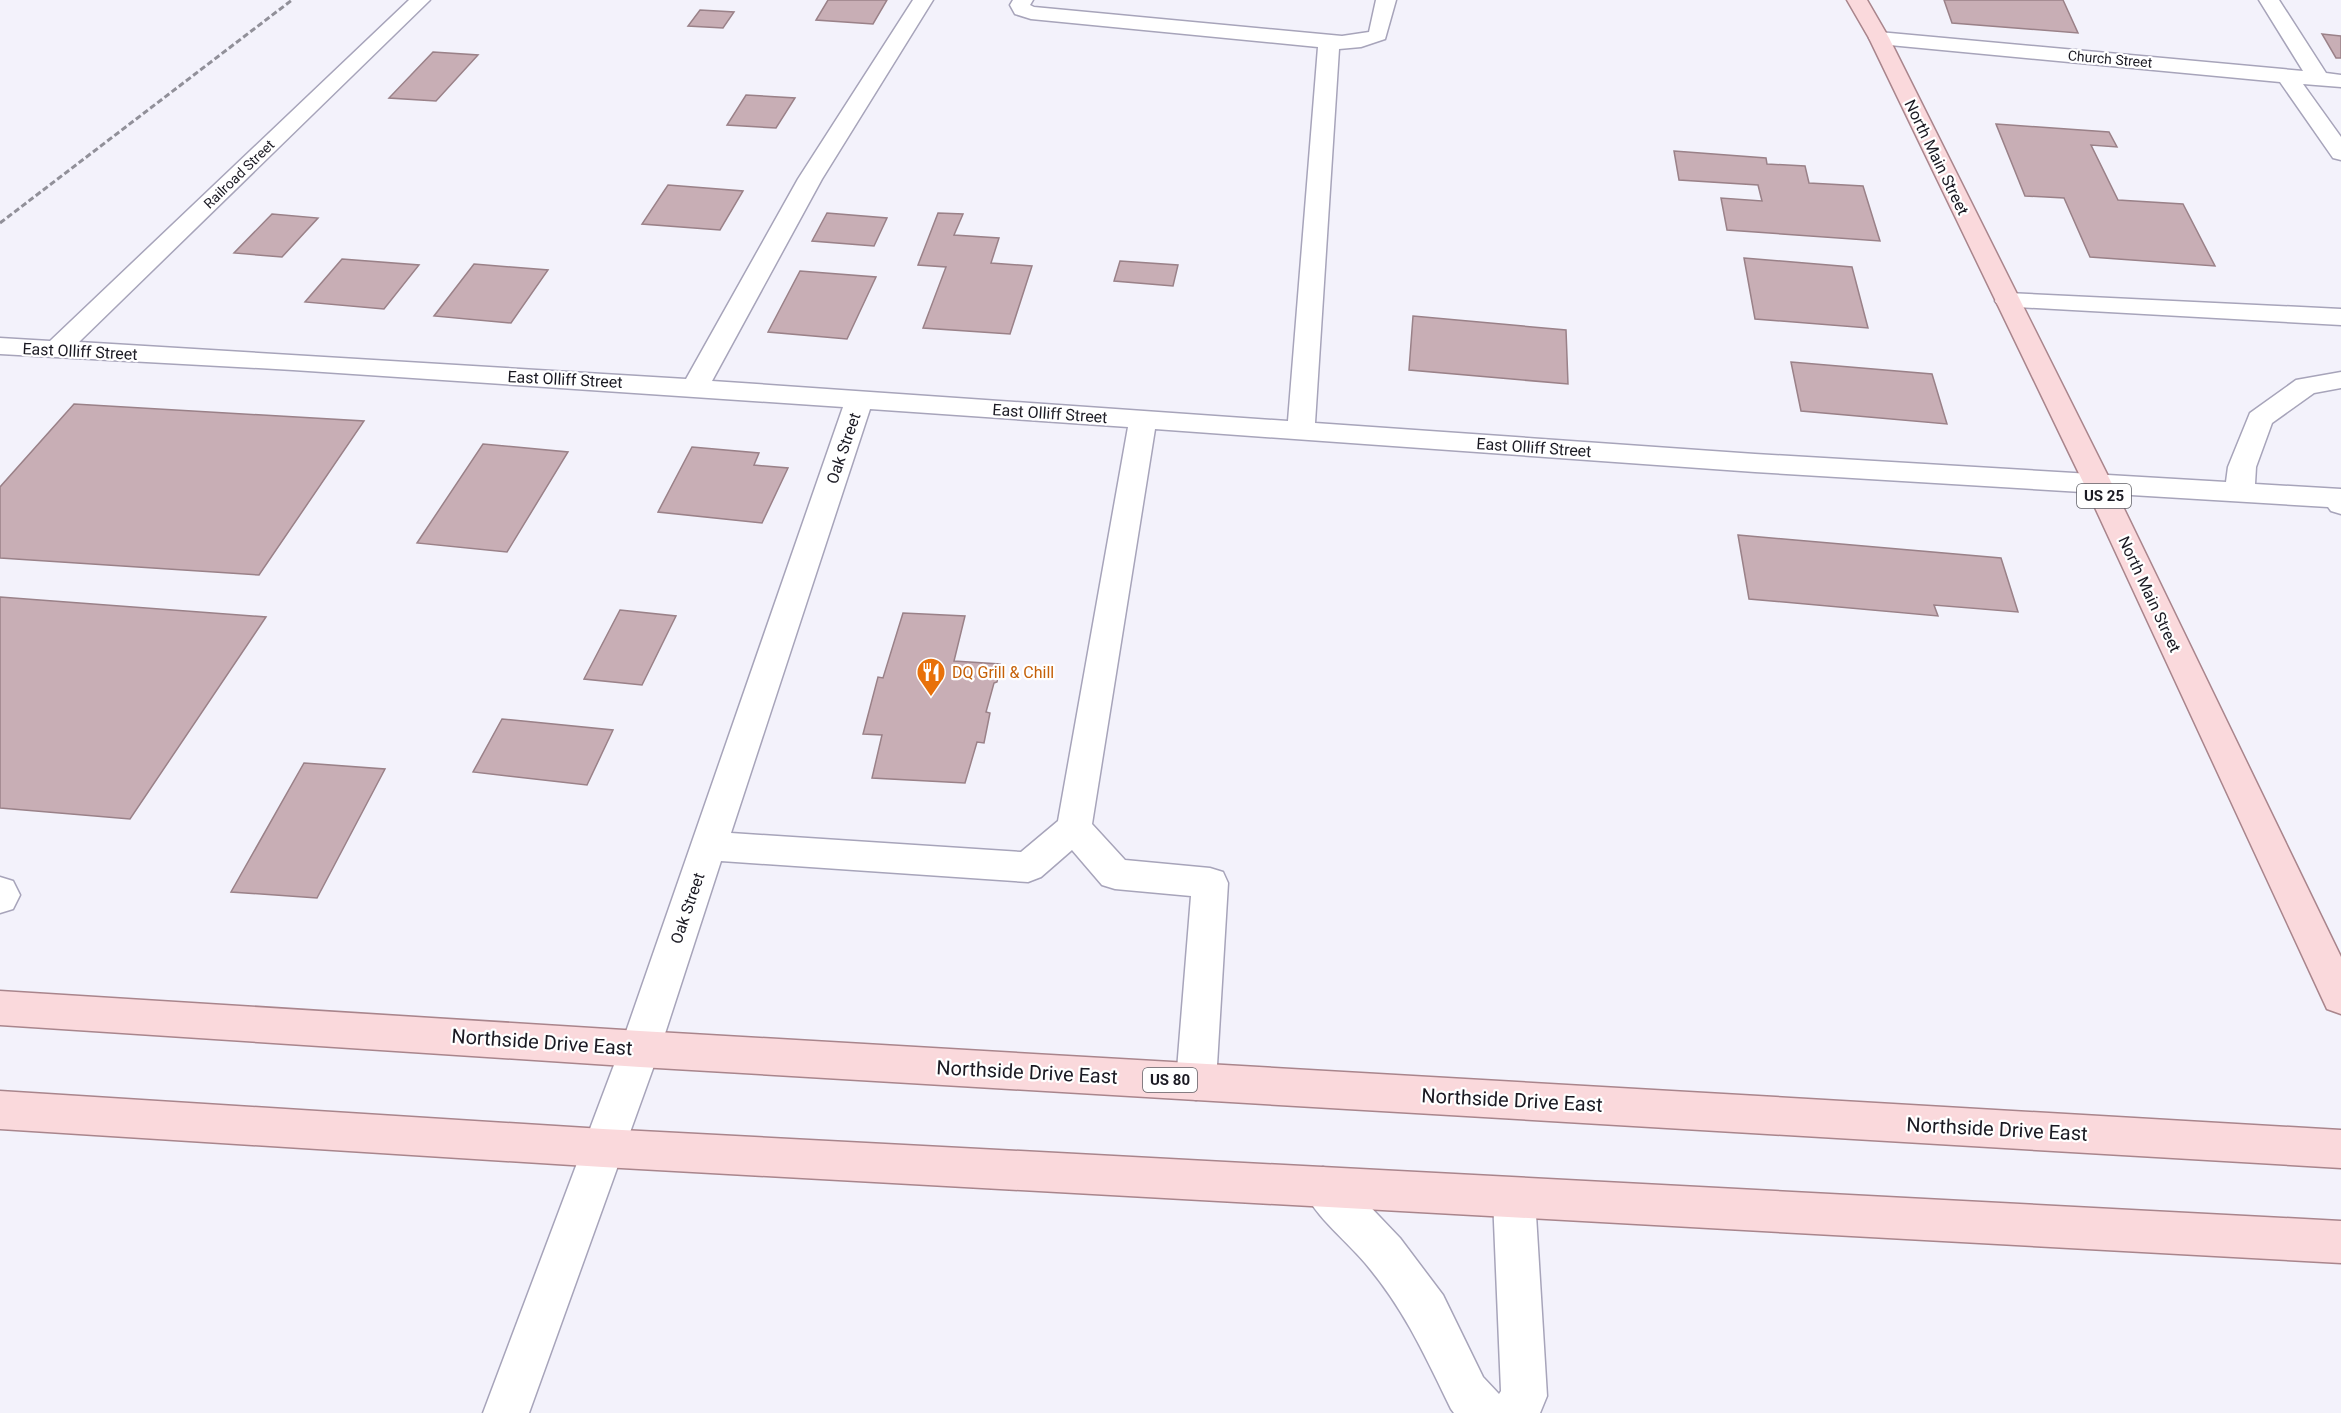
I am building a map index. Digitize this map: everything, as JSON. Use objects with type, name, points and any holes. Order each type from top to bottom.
[{"type":"main road","name":"North Main Street","points":[[1857,0],[1879,38],[2099,486],[2341,997]]},
{"type":"main road","name":"Northside Drive East","points":[[0,1008],[640,1049],[2341,1149]]},
{"type":"main road","points":[[0,1110],[603,1148],[2341,1242]]},
{"type":"street","name":"Railroad Street","points":[[57,349],[420,0]]},
{"type":"street","points":[[695,387],[810,179],[923,0]]},
{"type":"street","points":[[1023,0],[1020,5],[1022,10],[1030,13],[1350,43],[1378,35],[1386,0]]},
{"type":"street","points":[[2269,0],[2319,79]]},
{"type":"street","name":"Church Street","points":[[1879,38],[2341,81]]},
{"type":"street","points":[[1301,431],[1329,42]]},
{"type":"street","points":[[2287,76],[2341,153]]},
{"type":"street","points":[[2008,301],[2341,317]]},
{"type":"street","name":"East Olliff Street","points":[[0,346],[695,387],[2099,486],[2340,498],[2341,504]]},
{"type":"street","points":[[2240,492],[2242,467],[2260,419],[2306,386],[2341,380]]},
{"type":"street","name":"Oak Street","points":[[506,1413],[640,1049],[859,400]]},
{"type":"street","points":[[708,846],[1028,867],[1074,828],[1143,420]]},
{"type":"street","points":[[1074,828],[1115,874],[1210,883],[1196,1082]]},
{"type":"street","points":[[0,892],[2,895],[0,898]]},
{"type":"street","points":[[1323,1187],[1385,1253],[1427,1311],[1467,1393],[1485,1413]]},
{"type":"street","points":[[1514,1198],[1524,1396],[1514,1413]]},
{"type":"building","points":[[828,0],[887,0],[873,24],[816,20]]},
{"type":"building","points":[[1944,0],[2063,0],[2078,33],[1952,23]]},
{"type":"building","points":[[700,10],[734,12],[723,28],[688,26]]},
{"type":"building","points":[[2322,34],[2341,36],[2341,58],[2336,58]]},
{"type":"building","points":[[433,52],[478,55],[436,101],[389,98]]},
{"type":"building","points":[[746,95],[795,98],[776,128],[727,125]]},
{"type":"building","points":[[1996,124],[2109,132],[2117,147],[2091,145],[2118,200],[2183,204],[2215,266],[2090,257],[2064,198],[2025,196]]},
{"type":"building","points":[[1674,151],[1766,158],[1767,164],[1805,166],[1809,183],[1863,186],[1880,241],[1727,230],[1721,198],[1762,201],[1758,185],[1679,180]]},
{"type":"building","points":[[668,185],[743,191],[720,230],[642,224]]},
{"type":"building","points":[[827,213],[887,218],[874,246],[812,241]]},
{"type":"building","points":[[938,213],[963,214],[954,235],[999,238],[991,263],[1032,266],[1010,334],[923,328],[946,267],[918,265]]},
{"type":"building","points":[[272,214],[318,218],[282,257],[234,253]]},
{"type":"building","points":[[1744,258],[1852,267],[1868,328],[1755,319]]},
{"type":"building","points":[[342,259],[419,265],[384,309],[305,302]]},
{"type":"building","points":[[1120,261],[1178,265],[1173,286],[1114,281]]},
{"type":"building","points":[[474,264],[548,270],[511,323],[434,316]]},
{"type":"building","points":[[800,271],[876,277],[847,339],[768,332]]},
{"type":"building","points":[[1413,316],[1566,330],[1568,384],[1409,370]]},
{"type":"building","points":[[1791,362],[1932,374],[1947,424],[1801,411]]},
{"type":"building","points":[[74,404],[364,421],[259,575],[0,558],[0,487]]},
{"type":"building","points":[[483,444],[568,452],[507,552],[417,543]]},
{"type":"building","points":[[692,447],[759,453],[754,465],[788,468],[762,523],[658,512]]},
{"type":"building","points":[[1738,535],[2001,558],[2018,612],[1934,605],[1938,616],[1749,599]]},
{"type":"building","points":[[0,597],[266,617],[130,819],[0,808]]},
{"type":"building","points":[[620,610],[676,616],[642,685],[584,679]]},
{"type":"building","name":"DQ Grill & Chill","points":[[903,613],[965,616],[954,661],[1000,664],[997,682],[994,683],[986,712],[990,713],[984,743],[977,742],[965,783],[872,778],[882,735],[863,734],[878,677],[883,678]]},
{"type":"building","points":[[502,719],[613,730],[587,785],[473,772]]},
{"type":"building","points":[[304,763],[385,769],[317,898],[231,892]]},
{"type":"railway","points":[[0,223],[292,0]]},
{"type":"place","name":"DQ Grill & Chill","points":[[931,698]]}]
